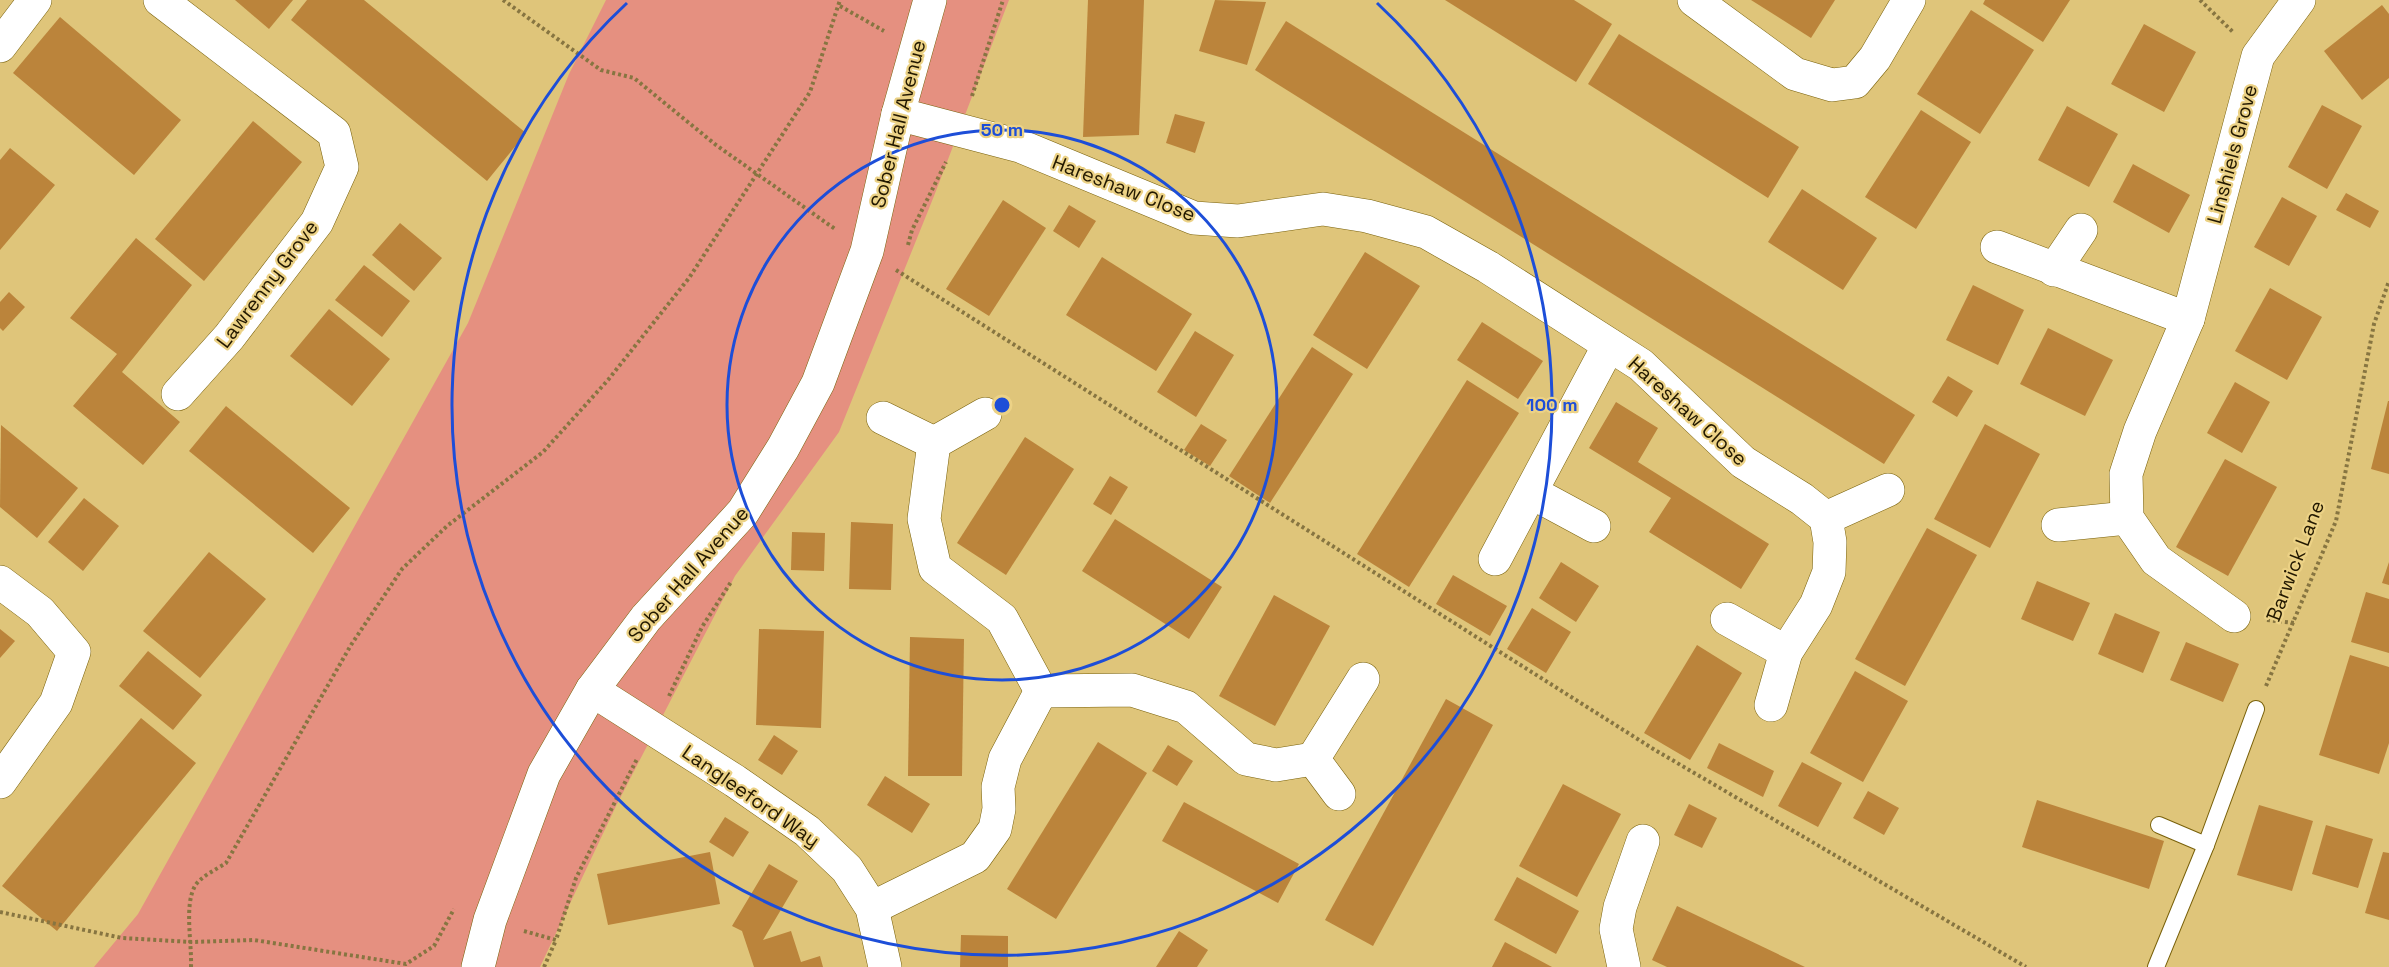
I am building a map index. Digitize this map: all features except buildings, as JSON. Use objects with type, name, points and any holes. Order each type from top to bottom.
[{"type":"street","points":[[0,46],[36,0]]},
{"type":"street","name":"Lawrenny Grove","points":[[160,0],[334,133],[342,167],[317,222],[229,337],[178,394]]},
{"type":"street","name":"Sober Hall Avenue","points":[[478,967],[490,920],[544,774],[592,690],[646,618],[743,512],[818,383],[867,251],[898,114],[930,0]]},
{"type":"street","points":[[1694,0],[1795,74],[1833,85],[1855,82],[1875,58],[1909,0]]},
{"type":"street","name":"Linshiels Grove","points":[[2127,518],[2126,474],[2140,431],[2188,319],[2258,56],[2299,0]]},
{"type":"street","name":"Hareshaw Close","points":[[898,114],[1020,146],[1194,218],[1238,220],[1323,209],[1367,216],[1426,232],[1488,267],[1641,365],[1743,462],[1802,499],[1826,518]]},
{"type":"street","points":[[2054,270],[2081,230]]},
{"type":"street","points":[[1996,247],[2188,319]]},
{"type":"street","name":"Hareshaw Close","points":[[1495,559],[1610,345]]},
{"type":"street","points":[[934,443],[985,414]]},
{"type":"street","points":[[883,418],[934,443]]},
{"type":"street","points":[[934,443],[924,519],[935,568],[1002,619],[1041,691]]},
{"type":"street","points":[[1771,705],[1786,652],[1816,605],[1829,572],[1830,542],[1826,518],[1888,490]]},
{"type":"street","points":[[1531,492],[1594,526]]},
{"type":"street","points":[[2058,525],[2127,518],[2156,560],[2234,616]]},
{"type":"street","points":[[0,582],[40,612],[75,652],[56,703],[0,782]]},
{"type":"street","points":[[1727,619],[1786,652]]},
{"type":"street","points":[[1041,691],[1132,690],[1186,707],[1246,759],[1276,765],[1313,759],[1363,679]]},
{"type":"street","name":"Langleeford Way","points":[[592,690],[735,781],[807,831],[847,869],[872,908],[885,967]]},
{"type":"street","points":[[872,908],[975,857],[995,829],[999,809],[998,787],[1005,759],[1041,691]]},
{"type":"street","points":[[1313,759],[1339,794]]},
{"type":"street","points":[[1624,967],[1616,929],[1620,907],[1643,841]]},
{"type":"lane","points":[[2156,967],[2206,845],[2256,709]]},
{"type":"lane","points":[[2159,825],[2206,845]]},
{"type":"path","points":[[503,0],[601,70],[634,78],[716,145],[867,251],[1655,750],[2026,967]]},
{"type":"path","points":[[190,967],[192,942],[188,908],[195,884],[226,863],[351,645],[402,569],[447,526],[543,452],[608,380],[689,278],[810,92],[840,6],[840,0]]},
{"type":"path","points":[[2200,0],[2258,56]]},
{"type":"path","points":[[840,6],[888,33]]},
{"type":"path","name":"Barwick Lane","points":[[2256,709],[2336,521],[2374,324],[2389,281]]},
{"type":"path","points":[[544,967],[556,940]]},
{"type":"shaded area","points":[[606,0],[1009,0],[934,196],[839,432],[735,576],[616,806],[540,967],[94,967],[138,914],[468,323],[569,74]]}]
